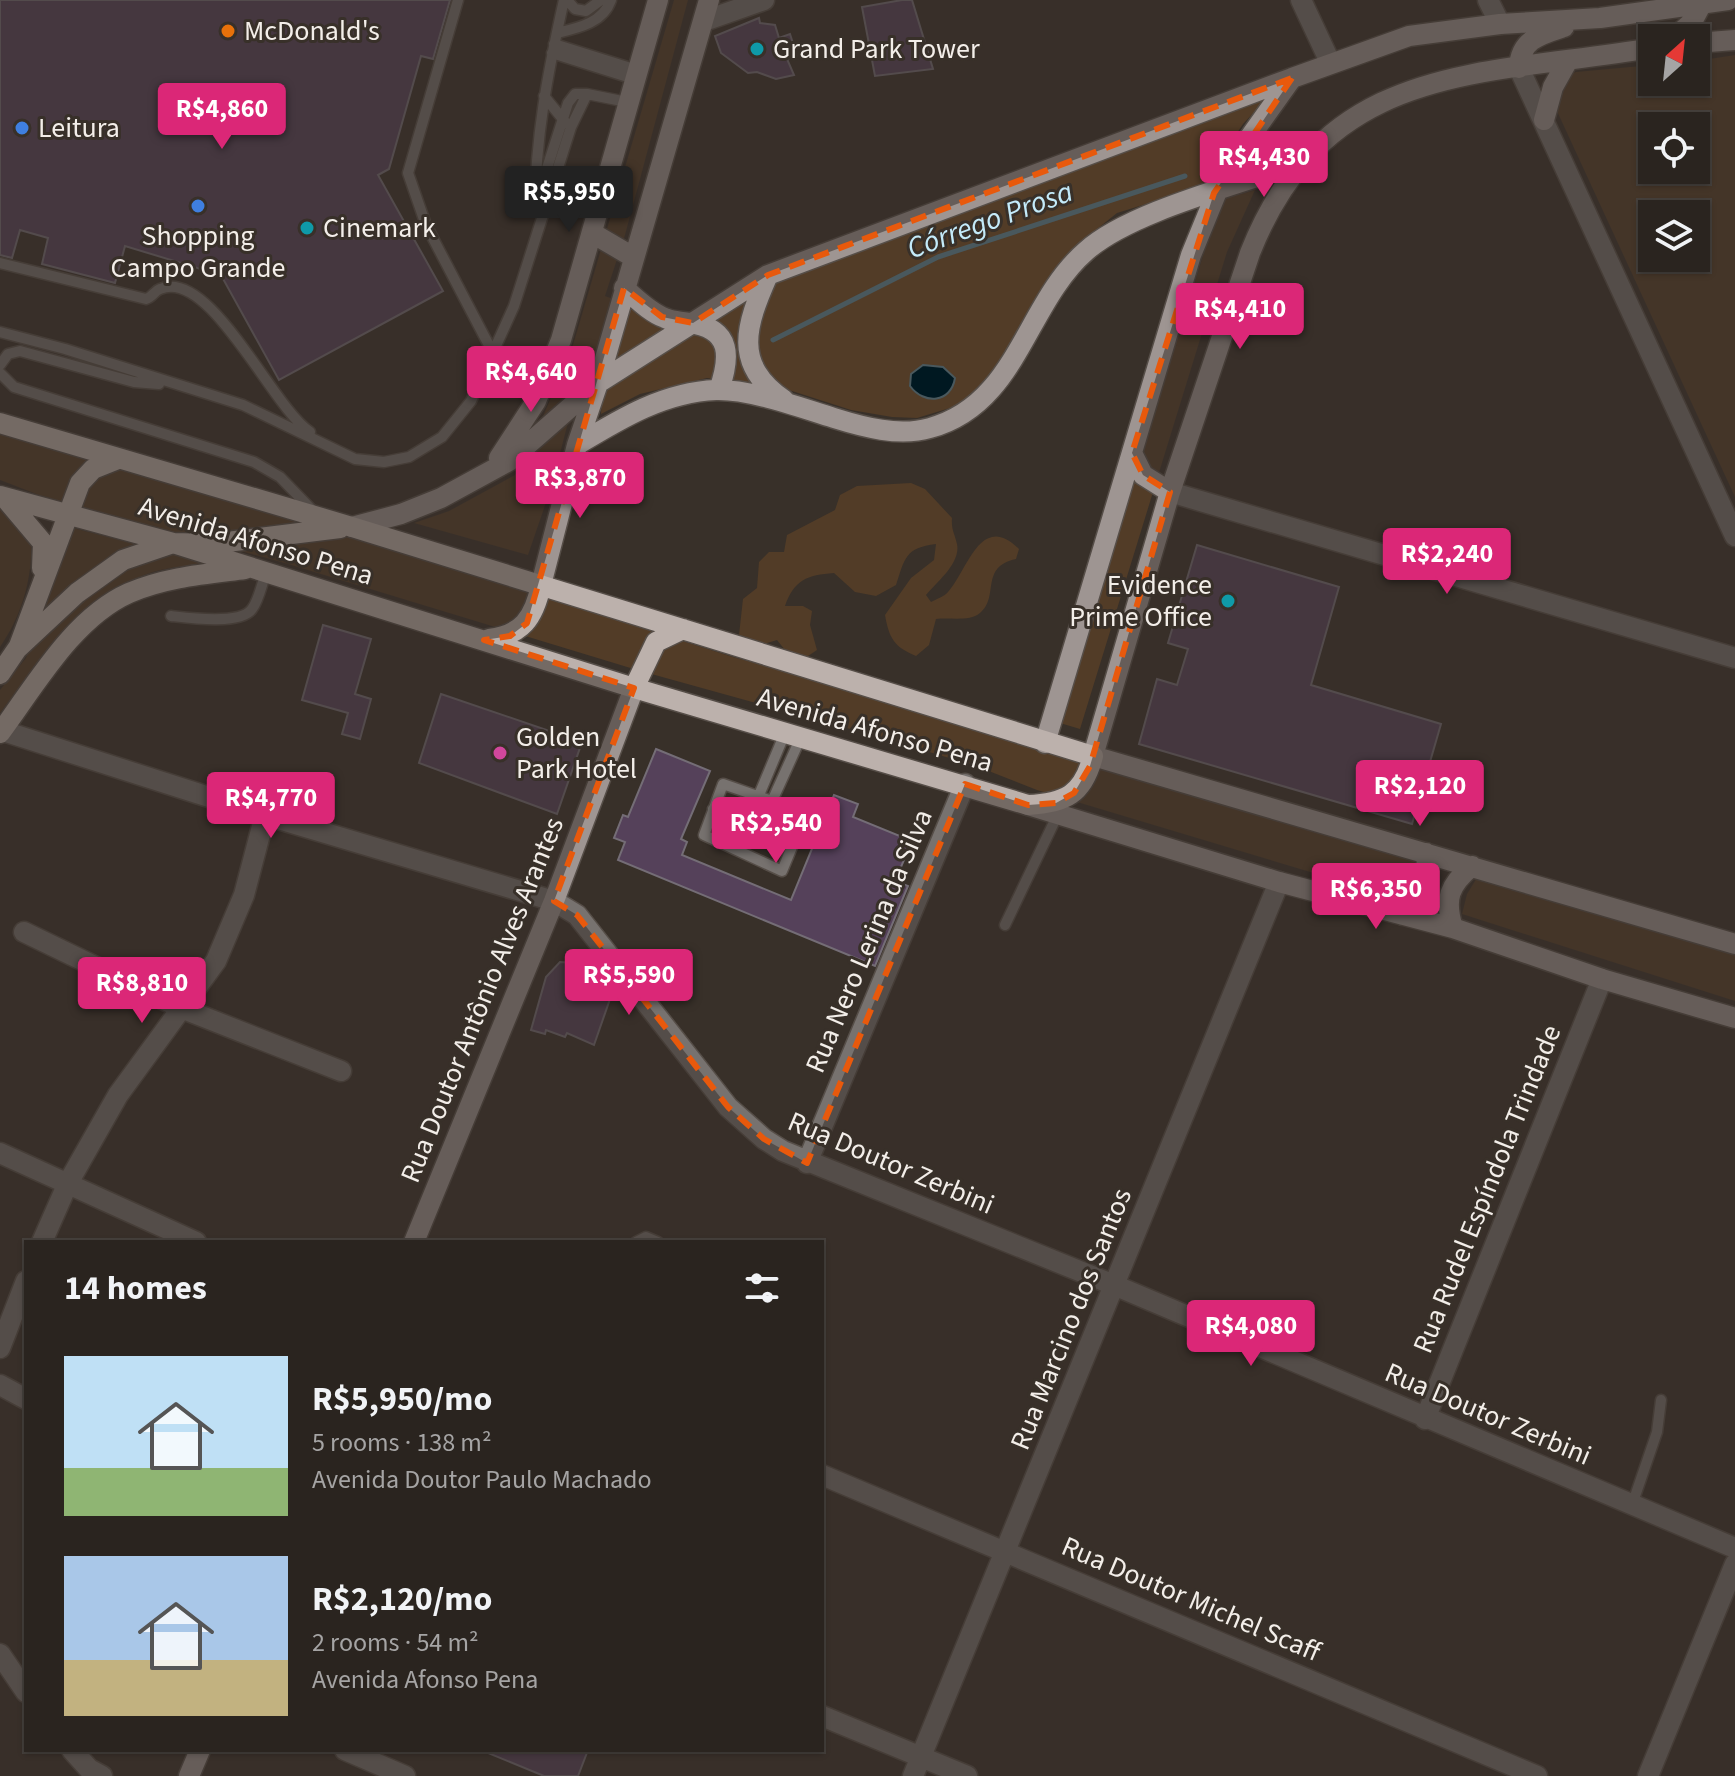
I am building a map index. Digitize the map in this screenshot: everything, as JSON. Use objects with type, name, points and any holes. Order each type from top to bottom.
[{"type":"main road","points":[[486,474],[513,441],[536,401],[561,340],[658,0]]},
{"type":"main road","points":[[484,640],[510,636],[521,630],[537,602],[577,445],[598,383],[709,0]]},
{"type":"main road","points":[[0,674],[17,649],[99,576],[123,560],[173,543],[211,544],[352,527],[401,514],[486,474],[520,452],[598,383],[768,275],[1330,62],[1409,36],[1500,24],[1600,18],[1715,2]]},
{"type":"main road","points":[[1690,24],[1715,2]]},
{"type":"main road","points":[[1519,68],[1520,56],[1529,41],[1600,18]]},
{"type":"main road","points":[[1710,42],[1735,40]]},
{"type":"main road","points":[[1028,805],[1066,800],[1074,793],[1093,756],[1170,492],[1250,253],[1261,224],[1298,163],[1329,135],[1397,93],[1430,83],[1638,50]]},
{"type":"main road","points":[[1544,120],[1553,87],[1567,62]]},
{"type":"main road","points":[[1045,743],[1191,255],[1214,193],[1225,172],[1292,78]]},
{"type":"main road","points":[[577,445],[612,424],[676,395],[719,390],[790,405],[858,425],[904,432],[929,428],[969,411],[1015,360],[1059,283],[1085,251],[1124,224],[1298,163]]},
{"type":"main road","points":[[592,233],[633,257]]},
{"type":"main road","points":[[768,275],[750,316],[749,356],[753,372],[769,390],[790,405]]},
{"type":"main road","points":[[624,288],[662,317],[693,323],[716,334],[729,354],[719,390]]},
{"type":"main road","name":"Avenida Afonso Pena","points":[[0,423],[352,527],[1045,743],[1735,944]]},
{"type":"main road","points":[[1132,453],[1143,475],[1170,492]]},
{"type":"main road","points":[[17,649],[66,514],[85,475],[118,459]]},
{"type":"main road","points":[[2,497],[43,543],[38,590]]},
{"type":"main road","name":"Avenida Afonso Pena","points":[[2,497],[173,543],[634,688],[965,784],[1279,882],[1453,928],[1602,979],[1735,1018]]},
{"type":"main road","points":[[1,731],[83,627],[127,594],[162,582],[259,570]]},
{"type":"main road","points":[[634,688],[656,642],[683,629]]},
{"type":"main road","name":"Rua Doutor Antônio Alves Arantes","points":[[415,1240],[554,901],[634,688]]},
{"type":"main road","points":[[1403,915],[1417,901],[1428,882],[1426,853]]},
{"type":"main road","points":[[1453,928],[1448,894],[1452,883],[1472,866]]},
{"type":"main road","points":[[189,1776],[199,1752]]},
{"type":"street","points":[[704,21],[764,0]]},
{"type":"street","points":[[1301,0],[1330,62]]},
{"type":"street","points":[[1488,0],[1500,24]]},
{"type":"street","points":[[1519,68],[1735,536]]},
{"type":"street","points":[[1170,492],[1735,658]]},
{"type":"street","name":"Rua Doutor Zerbini","points":[[1,731],[265,815],[554,901],[577,915],[728,1107],[764,1139],[807,1163],[1114,1285],[1735,1548]]},
{"type":"street","name":"Rua Nero Lerina da Silva","points":[[807,1163],[965,784]]},
{"type":"street","points":[[43,1240],[68,1183],[118,1095],[216,961],[231,931],[256,858],[265,815]]},
{"type":"street","name":"Rua Marcino dos Santos","points":[[916,1766],[1007,1552],[1279,882]]},
{"type":"street","points":[[24,932],[181,1008],[341,1071]]},
{"type":"street","name":"Rua Rudel Espíndola Trindade","points":[[1425,1419],[1602,979]]},
{"type":"street","points":[[0,1153],[192,1240]]},
{"type":"street","points":[[0,1348],[24,1286]]},
{"type":"street","points":[[0,1385],[24,1398]]},
{"type":"street","name":"Rua Doutor Michel Scaff","points":[[824,1476],[1537,1776]]},
{"type":"street","points":[[1648,1776],[1735,1564]]},
{"type":"street","points":[[0,1654],[24,1689]]},
{"type":"street","points":[[824,1717],[916,1766],[967,1776]]},
{"type":"street","points":[[74,1752],[89,1769],[102,1776]]},
{"type":"street","points":[[350,1752],[405,1776]]},
{"type":"lane","points":[[458,0],[408,173],[426,225],[493,353]]},
{"type":"lane","points":[[540,211],[535,161],[554,43],[566,0],[575,9],[586,11],[601,0]]},
{"type":"lane","points":[[554,43],[602,15],[611,0]]},
{"type":"lane","points":[[554,43],[636,74]]},
{"type":"lane","points":[[0,332],[243,405],[355,459],[384,462],[409,457],[442,437],[471,401],[514,306],[566,123],[587,94],[627,102]]},
{"type":"lane","points":[[544,96],[566,123]]},
{"type":"lane","points":[[0,263],[146,299],[159,289],[174,288],[206,301],[224,321],[284,408],[302,427],[329,445]]},
{"type":"lane","points":[[0,365],[8,354],[20,351],[134,382],[180,386]]},
{"type":"lane","points":[[0,373],[14,387],[254,462],[280,477],[320,518]]},
{"type":"lane","points":[[171,616],[216,620],[252,610],[259,570]]},
{"type":"lane","points":[[759,795],[793,735]]},
{"type":"lane","points":[[773,799],[793,735]]},
{"type":"lane","points":[[723,784],[773,799],[806,813],[782,871],[704,835],[723,784]]},
{"type":"lane","points":[[713,809],[794,842]]},
{"type":"lane","points":[[1005,925],[1058,814]]},
{"type":"lane","points":[[1632,1505],[1657,1432],[1661,1400]]},
{"type":"highlighted area","points":[[1292,78],[1214,193],[1132,453],[1143,475],[1170,492],[1090,766],[1074,793],[1056,803],[1028,805],[965,784],[807,1163],[764,1139],[728,1107],[577,915],[554,901],[634,688],[484,640],[510,636],[527,623],[624,288],[662,317],[693,323],[768,275]]},
{"type":"shaded area","points":[[674,0],[688,0],[625,235],[605,296],[632,306],[663,330],[576,392],[551,488],[528,555],[414,523],[449,511],[515,475],[528,452],[573,345]]},
{"type":"shaded area","points":[[1735,55],[1735,497],[1556,109],[1560,87],[1566,78],[1576,72],[1638,66],[1638,96],[1710,96],[1710,59]]},
{"type":"shaded area","points":[[1268,97],[1243,124],[1201,187],[1117,213],[1071,250],[1008,356],[983,387],[960,405],[917,418],[892,417],[851,410],[792,391],[707,378],[640,394],[601,414],[602,394],[686,336],[784,277]]},
{"type":"shaded area","points":[[1255,190],[1227,252],[1080,729],[1060,723],[1220,200]]},
{"type":"shaded area","points":[[0,434],[329,529],[733,657],[1093,756],[1414,855],[1414,880],[1409,889],[1397,898],[1037,790],[976,766],[879,737],[637,670],[288,564],[39,495],[0,480]]},
{"type":"shaded area","points":[[911,483],[925,489],[952,518],[957,544],[952,565],[926,595],[931,602],[948,592],[969,558],[985,540],[995,536],[1006,539],[1019,549],[1016,559],[1005,563],[994,575],[989,599],[980,613],[965,618],[936,619],[929,645],[916,656],[894,641],[885,615],[911,578],[934,560],[936,544],[912,552],[904,561],[896,585],[876,596],[855,592],[834,573],[809,577],[797,585],[785,606],[803,606],[812,611],[810,625],[817,650],[805,658],[789,655],[777,640],[764,644],[739,635],[743,599],[757,588],[759,562],[769,552],[784,552],[787,535],[835,510],[840,495],[857,486]]},
{"type":"shaded area","points":[[0,509],[31,540],[31,554],[28,582],[20,609],[0,647]]},
{"type":"shaded area","points":[[69,527],[227,567],[177,567],[148,574],[121,586],[75,622],[0,713],[0,690],[26,658]]},
{"type":"shaded area","points":[[1478,876],[1735,952],[1735,1001],[1462,914],[1467,894]]},
{"type":"water","points":[[923,365],[943,367],[955,378],[943,397],[922,396],[910,386],[911,374]]},
{"type":"building","name":"Shopping Campo Grande","points":[[0,0],[450,0],[433,59],[421,56],[389,169],[378,175],[443,291],[279,380],[216,266],[207,271],[125,246],[115,283],[42,264],[48,238],[20,230],[12,258],[0,255]]},
{"type":"building","points":[[912,0],[933,69],[875,76],[862,7]]},
{"type":"building","name":"Grand Park Tower","points":[[759,18],[760,23],[775,25],[779,38],[790,34],[797,56],[787,59],[794,75],[776,79],[757,72],[748,73],[721,53],[715,36]]},
{"type":"building","points":[[1197,545],[1339,587],[1311,685],[1441,724],[1412,824],[1139,744],[1157,679],[1177,685],[1188,649],[1168,643]]},
{"type":"building","points":[[323,625],[371,639],[355,694],[371,699],[360,739],[342,734],[348,713],[302,700]]},
{"type":"building","name":"Golden Park Hotel","points":[[441,694],[582,742],[557,814],[419,763]]},
{"type":"building","points":[[656,749],[710,771],[681,839],[687,842],[682,855],[791,900],[834,795],[858,804],[853,817],[912,841],[895,881],[908,886],[875,966],[618,860],[625,842],[614,838],[623,815],[628,817]]},
{"type":"building","points":[[560,962],[582,967],[610,999],[594,1045],[567,1033],[565,1037],[546,1030],[545,1034],[531,1030],[546,977]]},
{"type":"building","points":[[486,1752],[587,1752],[578,1776],[544,1776]]},
{"type":"waterway","name":"Córrego Prosa","points":[[773,340],[938,257],[1185,176]]},
{"type":"place","name":"McDonald's","points":[[228,31]]},
{"type":"place","name":"Grand Park Tower","points":[[757,49]]},
{"type":"place","name":"Leitura","points":[[22,128]]},
{"type":"place","name":"Shopping Campo Grande","points":[[198,206]]},
{"type":"place","name":"Cinemark","points":[[307,228]]},
{"type":"place","name":"Evidence Prime Office","points":[[1228,601]]},
{"type":"place","name":"Golden Park Hotel","points":[[500,753]]}]
